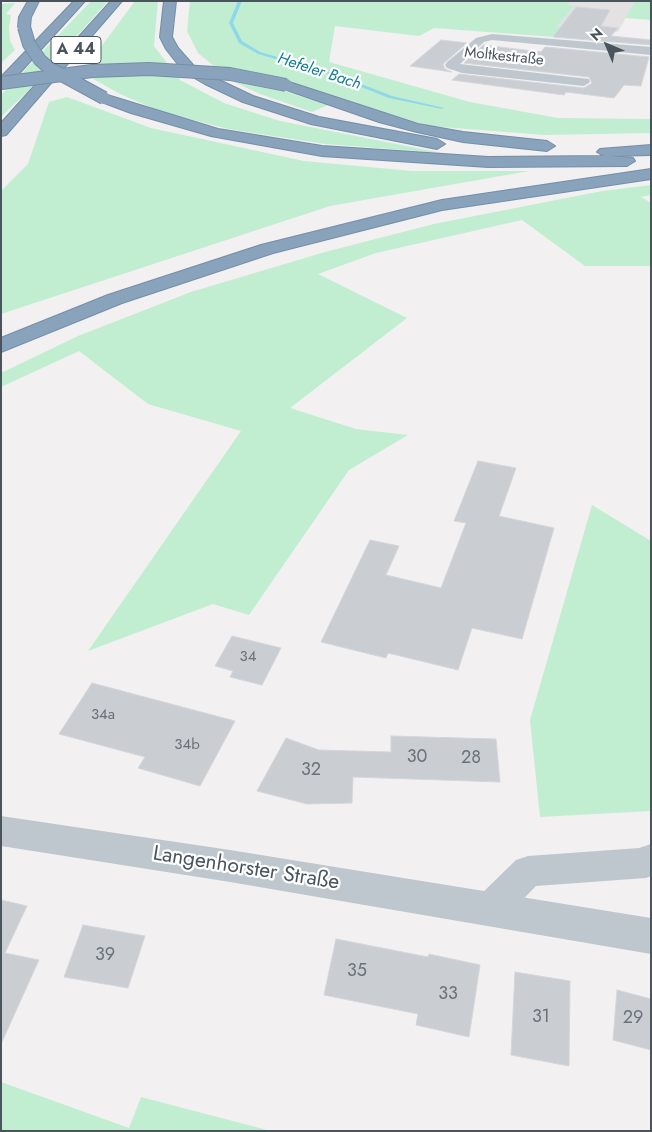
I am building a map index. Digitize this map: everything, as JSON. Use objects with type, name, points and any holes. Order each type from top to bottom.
[{"type":"highway","points":[[34,1],[25,17],[24,27],[29,44],[40,60],[49,68],[104,98],[136,110],[216,132],[322,151],[372,156],[488,162],[651,160]]},
{"type":"highway","name":"A 44","points":[[1,84],[80,1]]},
{"type":"highway","name":"A 44","points":[[1,132],[34,98],[117,1]]},
{"type":"highway","points":[[170,1],[166,37],[172,49],[189,69],[226,90],[286,113],[351,130],[436,144],[577,153],[651,150]]},
{"type":"highway","points":[[1,84],[92,71],[149,69],[230,74],[286,85],[384,119],[440,133],[549,147],[651,150]]},
{"type":"highway","points":[[7,146],[23,126],[34,98]]},
{"type":"highway","points":[[1,346],[115,299],[267,250],[344,228],[442,205],[651,174]]},
{"type":"street","name":"Moltkestraße","points":[[584,82],[462,69],[451,65],[480,40],[492,37],[651,51]]},
{"type":"street","name":"Langenhorster Straße","points":[[1,831],[651,936]]},
{"type":"street","points":[[490,909],[528,871],[646,863],[651,859]]},
{"type":"shaded area","points":[[501,1],[635,1],[618,32],[485,18]]},
{"type":"green space","points":[[91,1],[108,1],[28,91],[1,117],[1,95]]},
{"type":"green space","points":[[135,1],[158,1],[154,46],[180,80],[224,103],[280,121],[442,153],[325,144],[228,129],[162,112],[120,94],[90,77],[92,59]]},
{"type":"green space","points":[[190,1],[570,1],[567,5],[574,6],[557,26],[596,30],[594,40],[434,28],[419,36],[335,26],[329,62],[470,102],[558,118],[651,119],[651,133],[544,135],[429,126],[275,78],[265,85],[328,105],[312,112],[260,94],[232,81],[198,53],[187,31]]},
{"type":"green space","points":[[635,1],[651,1],[651,20],[625,18]]},
{"type":"green space","points":[[15,3],[6,14],[11,15],[10,41],[15,50],[1,63],[1,4]]},
{"type":"green space","points":[[67,97],[151,128],[304,161],[412,171],[529,171],[330,206],[1,314],[1,191],[28,164],[49,102]]},
{"type":"green space","points":[[651,185],[651,195],[641,197],[651,203],[651,266],[585,266],[522,220],[376,253],[318,274],[407,318],[290,408],[356,429],[408,435],[349,470],[249,615],[213,604],[88,651],[241,431],[148,404],[79,351],[1,387],[1,373],[78,336],[191,292],[325,252],[434,224],[602,191]]},
{"type":"green space","points":[[592,505],[651,541],[651,811],[540,817],[530,720]]},
{"type":"green space","points":[[1,1082],[129,1128],[141,1097],[271,1131],[1,1131]]},
{"type":"building","points":[[576,7],[610,10],[601,26],[618,28],[611,36],[651,40],[651,45],[553,37]]},
{"type":"building","points":[[441,40],[467,43],[443,64],[445,69],[452,72],[410,66]]},
{"type":"building","points":[[483,45],[541,52],[545,47],[649,57],[641,86],[624,85],[614,98],[566,92],[564,95],[452,80],[459,74],[584,88],[592,83],[589,77],[464,63]]},
{"type":"building","points":[[478,461],[516,468],[499,516],[554,528],[522,639],[472,628],[458,670],[388,653],[386,658],[321,642],[370,540],[399,546],[386,575],[441,588],[466,523],[454,521]]},
{"type":"building","points":[[232,636],[281,648],[262,685],[230,677],[233,671],[215,666]]},
{"type":"building","points":[[92,683],[235,721],[200,786],[138,768],[145,757],[59,734]]},
{"type":"building","points":[[391,736],[496,739],[500,782],[353,777],[352,803],[307,804],[257,791],[286,738],[319,750],[391,752]]},
{"type":"building","points":[[1,900],[27,906],[5,953],[39,960],[1,1044]]},
{"type":"building","points":[[83,925],[145,936],[128,988],[64,977]]},
{"type":"building","points":[[336,939],[428,957],[429,954],[480,965],[469,1037],[416,1025],[418,1014],[324,995]]},
{"type":"building","points":[[515,972],[570,981],[569,1066],[511,1055]]},
{"type":"building","points":[[617,990],[651,999],[651,1050],[613,1040]]},
{"type":"waterway","name":"Hefeler Bach","points":[[240,1],[231,23],[240,42],[259,53],[332,74],[391,97],[442,108]]}]
